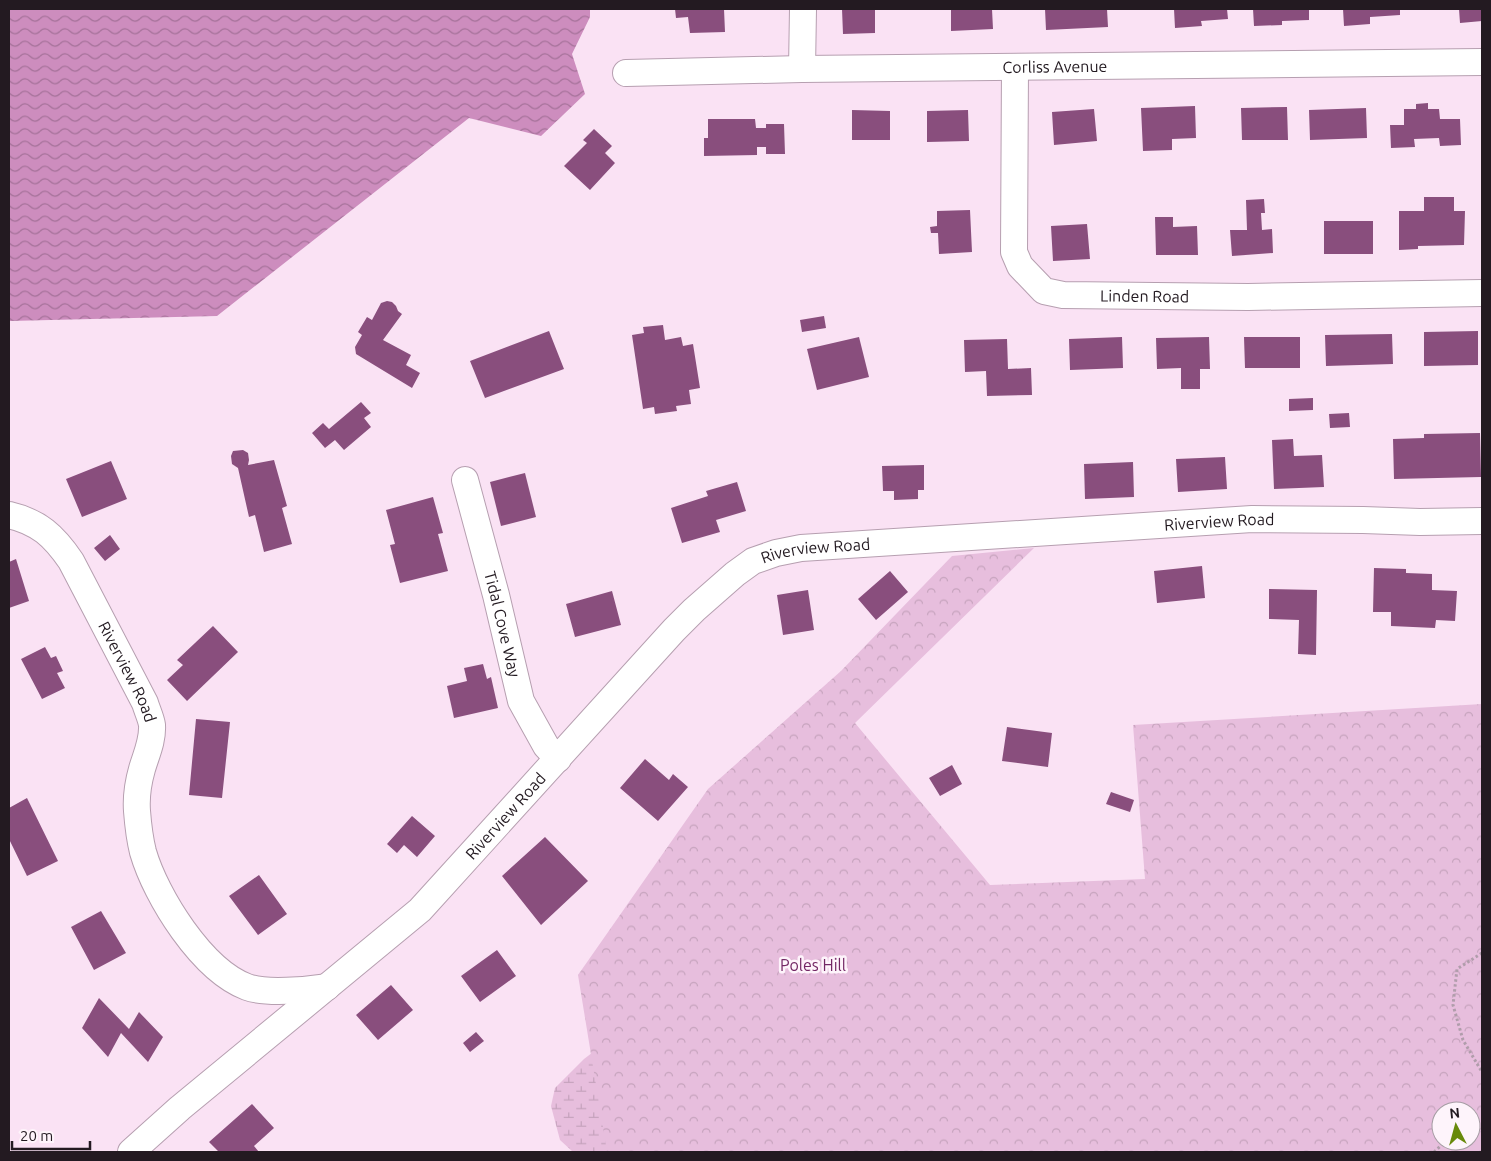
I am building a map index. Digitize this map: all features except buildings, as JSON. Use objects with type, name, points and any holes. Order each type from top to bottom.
[{"type":"street","points":[[802,69],[803,9]]},
{"type":"street","name":"Corliss Avenue","points":[[626,73],[802,69],[1482,62]]},
{"type":"street","name":"Linden Road","points":[[1015,67],[1014,252],[1020,266],[1044,291],[1063,295],[1248,297],[1482,293]]},
{"type":"street","name":"Tidal Cove Way","points":[[465,480],[522,701],[546,746],[558,759]]},
{"type":"street","name":"Riverview Road","points":[[9,516],[26,519],[42,528],[60,546],[71,561],[145,703],[152,725],[149,752],[142,768],[137,789],[137,811],[143,852],[173,915],[195,946],[228,978],[249,988],[299,991],[327,987]]},
{"type":"street","name":"Riverview Road","points":[[132,1152],[180,1108],[420,910],[674,630],[735,574],[753,561],[776,553],[801,548],[1252,519],[1345,519],[1420,522],[1482,521]]},
{"type":"path","points":[[1482,953],[1457,969],[1453,1005],[1463,1040],[1482,1072]]},
{"type":"green space","name":"Poles Hill","points":[[1034,548],[855,723],[990,885],[1145,879],[1133,725],[1482,704],[1482,1152],[607,1152],[578,975],[708,789],[841,671],[952,556]]},
{"type":"green space","points":[[601,1046],[706,1152],[573,1152],[560,1140],[551,1106],[555,1088],[584,1059]]},
{"type":"water","points":[[9,9],[590,9],[590,17],[572,54],[585,94],[541,136],[469,118],[217,316],[9,321]]}]
